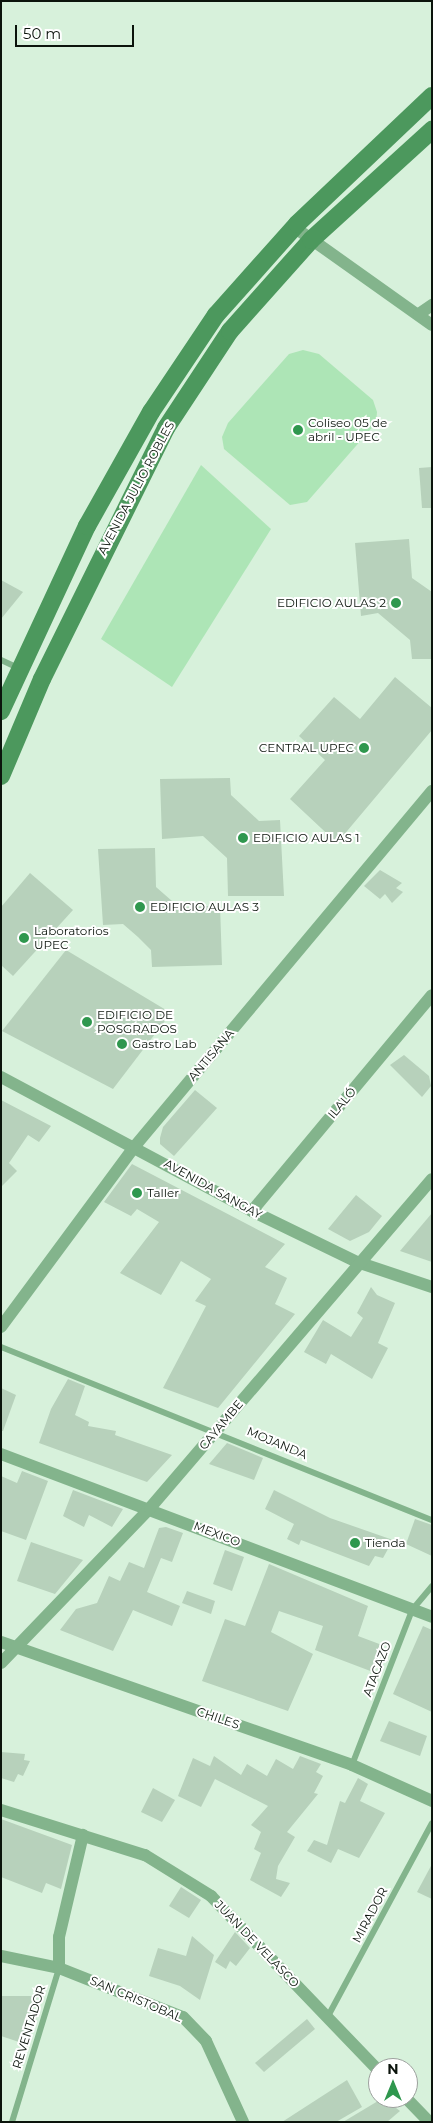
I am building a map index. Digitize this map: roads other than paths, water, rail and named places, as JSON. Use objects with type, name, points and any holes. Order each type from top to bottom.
[{"type":"main road","name":"AVENIDA JULIO ROBLES","points":[[1,711],[19,668],[87,526],[151,412],[216,315],[294,227],[432,96]]},
{"type":"main road","name":"AVENIDA JULIO ROBLES","points":[[1,776],[42,679],[166,428],[230,332],[311,240],[432,130]]},
{"type":"street","points":[[294,227],[432,325]]},
{"type":"street","points":[[419,314],[432,305]]},
{"type":"street","name":"ANTISANA","points":[[1,1327],[135,1146],[431,793]]},
{"type":"street","name":"ILALÓ","points":[[252,1211],[432,995]]},
{"type":"street","name":"AVENIDA SANGAY","points":[[1,1077],[135,1146],[252,1211],[357,1262],[432,1287]]},
{"type":"street","name":"CAYAMBE","points":[[1,1664],[150,1508],[357,1262],[432,1179]]},
{"type":"street","name":"MEXICO","points":[[1,1454],[150,1508],[432,1617]]},
{"type":"street","name":"CHILES","points":[[1,1642],[352,1765],[432,1801]]},
{"type":"street","name":"JUAN DE VELASCO","points":[[1,1810],[146,1854],[211,1896],[368,2060]]},
{"type":"street","points":[[59,1968],[58,1937],[83,1835]]},
{"type":"street","name":"SAN CRISTOBAL","points":[[1,1956],[59,1968],[183,2017],[206,2041],[243,2122]]},
{"type":"street","points":[[416,2108],[429,2122]]},
{"type":"lane","points":[[1,660],[19,668]]},
{"type":"lane","name":"MOJANDA","points":[[1,1347],[217,1430],[432,1520]]},
{"type":"lane","name":"ATACAZO","points":[[352,1765],[412,1610],[432,1586]]},
{"type":"lane","name":"MIRADOR","points":[[327,2018],[432,1823]]},
{"type":"lane","name":"REVENTADOR","points":[[12,2122],[59,1968]]},
{"type":"place","name":"Coliseo 05 de abril - UPEC","points":[[298,430]]},
{"type":"place","name":"EDIFICIO AULAS 2","points":[[396,603]]},
{"type":"place","name":"CENTRAL UPEC","points":[[364,748]]},
{"type":"place","name":"EDIFICIO AULAS 1","points":[[243,838]]},
{"type":"place","name":"EDIFICIO AULAS 3","points":[[140,907]]},
{"type":"place","name":"Laboratorios UPEC","points":[[24,938]]},
{"type":"place","name":"EDIFICIO DE POSGRADOS","points":[[87,1022]]},
{"type":"place","name":"Gastro Lab","points":[[122,1044]]},
{"type":"place","name":"Taller","points":[[137,1193]]},
{"type":"place","name":"Tienda","points":[[355,1543]]}]
